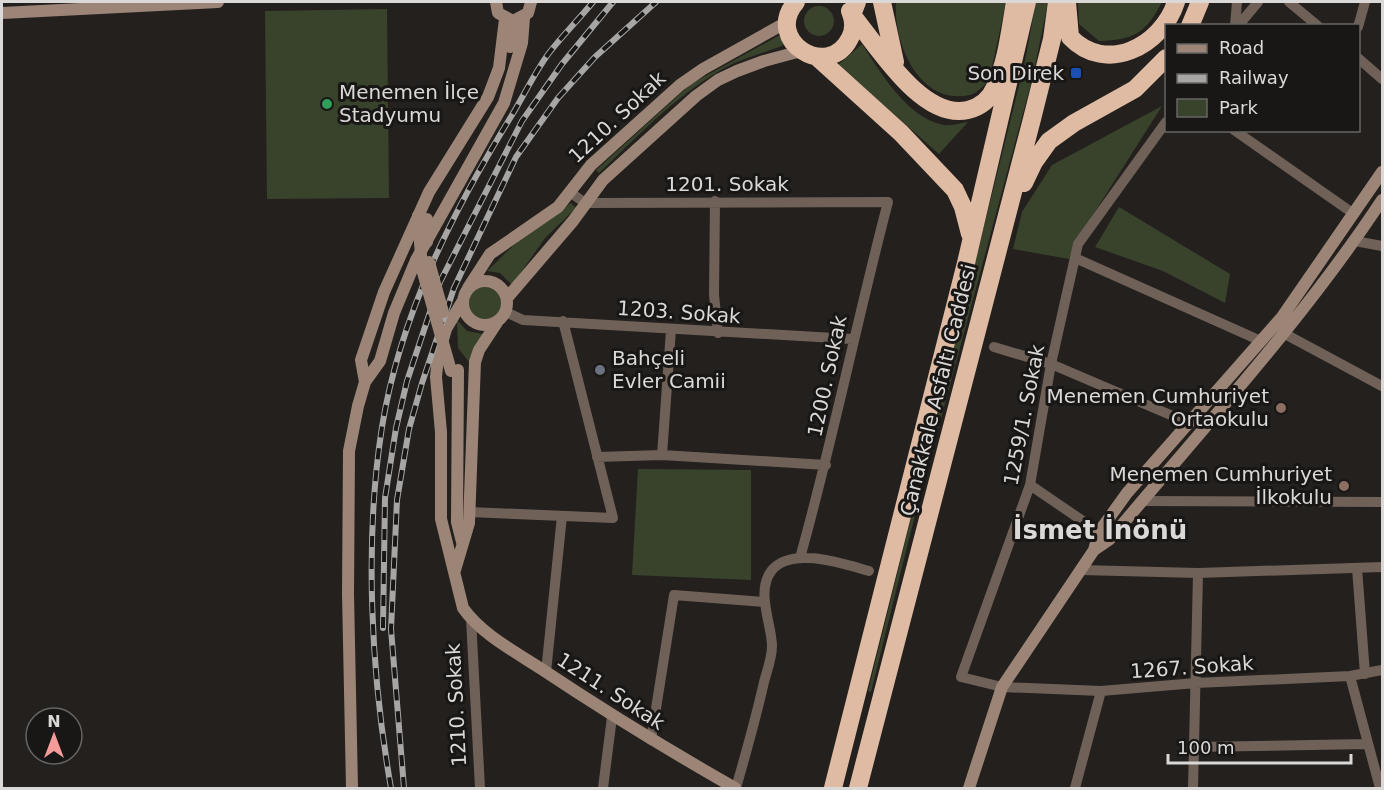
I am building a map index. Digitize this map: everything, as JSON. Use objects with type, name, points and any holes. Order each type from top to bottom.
[{"type":"highway","points":[[796,2],[787,22],[788,33],[809,54],[901,133],[955,190],[963,207],[971,239]]},
{"type":"highway","points":[[882,2],[899,73]]},
{"type":"highway","points":[[851,6],[899,73],[918,94],[940,106],[960,112],[981,105],[995,89],[1002,67],[1015,2]]},
{"type":"highway","name":"Çanakkale Asfaltı Caddesi","points":[[833,789],[1016,60],[1027,2]]},
{"type":"highway","name":"Çanakkale Asfaltı Caddesi","points":[[858,789],[1046,66],[1058,2]]},
{"type":"highway","points":[[1067,2],[1070,37],[1086,50],[1108,56],[1121,55],[1144,44],[1161,28],[1176,2]]},
{"type":"highway","points":[[1191,24],[1200,2]]},
{"type":"highway","points":[[809,54],[826,56],[843,48],[852,33],[851,6]]},
{"type":"highway","points":[[1003,225],[1034,162],[1048,141],[1074,123],[1135,89],[1165,60]]},
{"type":"street","points":[[2,14],[218,2]]},
{"type":"street","points":[[495,2],[498,13],[514,19]]},
{"type":"street","points":[[365,382],[361,360],[384,292],[422,217],[497,93],[508,62],[514,19],[531,8],[531,2]]},
{"type":"street","points":[[1237,24],[1238,2]]},
{"type":"street","points":[[1239,24],[1258,2]]},
{"type":"street","points":[[1289,2],[1316,24]]},
{"type":"street","points":[[1304,14],[1306,2]]},
{"type":"street","points":[[1360,24],[1365,2]]},
{"type":"street","points":[[352,789],[348,594],[349,451],[365,382],[380,361],[394,313],[416,260],[504,103],[520,52],[514,19]]},
{"type":"street","name":"1210. Sokak","points":[[468,288],[490,254],[551,213],[591,165],[680,85],[703,69],[787,22]]},
{"type":"street","name":"1210. Sokak","points":[[507,298],[625,158],[718,80],[764,60],[809,54]]},
{"type":"street","points":[[1360,59],[1383,79]]},
{"type":"street","name":"1259/1. Sokak","points":[[962,678],[1030,485],[1051,364],[1078,244],[1165,125]]},
{"type":"street","points":[[1237,132],[1354,214]]},
{"type":"street","points":[[969,789],[1002,687],[1094,550],[1099,532],[1127,494],[1188,422],[1282,317],[1383,172]]},
{"type":"street","points":[[570,192],[585,203]]},
{"type":"street","points":[[1094,550],[1110,539],[1285,334],[1383,200]]},
{"type":"street","points":[[715,201],[714,295],[718,333]]},
{"type":"street","name":"1201. Sokak","points":[[585,203],[888,202]]},
{"type":"street","name":"1200. Sokak","points":[[800,558],[826,465],[852,339],[888,202]]},
{"type":"street","points":[[422,217],[429,265],[454,347],[457,522],[462,543]]},
{"type":"street","points":[[1355,241],[1383,246]]},
{"type":"street","points":[[1075,258],[1261,341]]},
{"type":"street","points":[[455,572],[469,512],[475,362],[479,350],[502,317],[507,298],[500,286],[487,280],[474,283],[468,288],[446,329],[438,357],[436,377],[441,440],[441,519],[460,599],[471,619]]},
{"type":"street","points":[[462,302],[465,314],[474,323],[486,326],[502,317]]},
{"type":"street","name":"1203. Sokak","points":[[502,317],[718,333],[852,339]]},
{"type":"street","points":[[469,512],[613,518],[563,321]]},
{"type":"street","points":[[662,455],[671,330]]},
{"type":"street","points":[[1285,334],[1383,386]]},
{"type":"street","points":[[994,347],[1051,364],[1188,422]]},
{"type":"street","points":[[446,540],[451,517],[454,370]]},
{"type":"street","points":[[597,457],[662,455],[826,465]]},
{"type":"street","points":[[1030,485],[1099,532]]},
{"type":"street","points":[[1142,501],[1383,502]]},
{"type":"street","points":[[546,672],[562,516]]},
{"type":"street","points":[[736,789],[772,648],[765,602],[767,583],[772,570],[785,562],[800,558],[828,559],[868,571]]},
{"type":"street","points":[[1081,570],[1198,573],[1383,567]]},
{"type":"street","points":[[1357,568],[1365,674]]},
{"type":"street","points":[[1193,789],[1198,573]]},
{"type":"street","points":[[651,740],[674,595],[765,602]]},
{"type":"street","name":"1210. Sokak","points":[[471,619],[480,789]]},
{"type":"street","name":"1211. Sokak","points":[[471,619],[612,717],[736,789]]},
{"type":"street","name":"1267. Sokak","points":[[962,678],[1002,687],[1101,691],[1196,683],[1350,676],[1383,670]]},
{"type":"street","points":[[1350,676],[1380,789]]},
{"type":"street","points":[[1075,789],[1101,691]]},
{"type":"street","points":[[603,789],[612,717]]},
{"type":"street","points":[[1194,747],[1367,744]]},
{"type":"green space","points":[[896,2],[1006,2],[989,81],[970,95],[952,96],[936,91],[923,81],[913,68],[899,35]]},
{"type":"green space","points":[[1036,2],[1048,2],[1033,76],[914,519],[871,692],[868,691],[1024,66]]},
{"type":"green space","points":[[1078,2],[1162,2],[1150,21],[1138,33],[1121,39],[1099,41],[1079,24]]},
{"type":"green space","points":[[819,6],[830,10],[834,21],[830,32],[819,36],[808,32],[804,21],[808,10]]},
{"type":"green space","name":"Menemen İlçe Stadyumu","points":[[387,9],[389,198],[267,199],[265,11]]},
{"type":"green space","points":[[780,35],[784,45],[738,61],[713,75],[678,100],[599,173],[596,170],[691,84]]},
{"type":"green space","points":[[862,44],[896,93],[918,113],[931,121],[944,125],[968,122],[939,154],[838,65]]},
{"type":"green space","points":[[1162,106],[1077,240],[1069,259],[1013,249],[1022,212],[1052,165]]},
{"type":"green space","points":[[571,203],[576,208],[545,238],[512,285],[500,273],[487,271],[518,241]]},
{"type":"green space","points":[[1119,207],[1230,274],[1225,303],[1163,271],[1095,247]]},
{"type":"green space","points":[[485,286],[497,291],[502,303],[497,315],[485,320],[473,315],[468,303],[473,291]]},
{"type":"green space","points":[[457,320],[467,331],[483,334],[469,362],[458,348]]},
{"type":"green space","points":[[638,469],[751,470],[751,580],[632,575]]},
{"type":"railway","points":[[391,788],[379,700],[372,608],[376,471],[390,385],[415,304],[469,188],[544,60],[593,2]]},
{"type":"railway","points":[[383,628],[385,498],[396,428],[407,381],[440,282],[522,121],[562,64],[613,2]]},
{"type":"railway","points":[[404,788],[391,629],[397,500],[409,429],[422,383],[454,288],[516,157],[558,98],[595,57],[656,2]]},
{"type":"place","name":"Son Direk","points":[[1076,73]]},
{"type":"place","name":"Menemen İlçe Stadyumu","points":[[327,104]]},
{"type":"place","name":"Bahçeli Evler Camii","points":[[600,370]]},
{"type":"place","name":"Menemen Cumhuriyet Ortaokulu","points":[[1281,408]]},
{"type":"place","name":"Menemen Cumhuriyet İlkokulu","points":[[1344,486]]},
{"type":"district","name":"İsmet İnönü","points":[[1100,530]]}]
